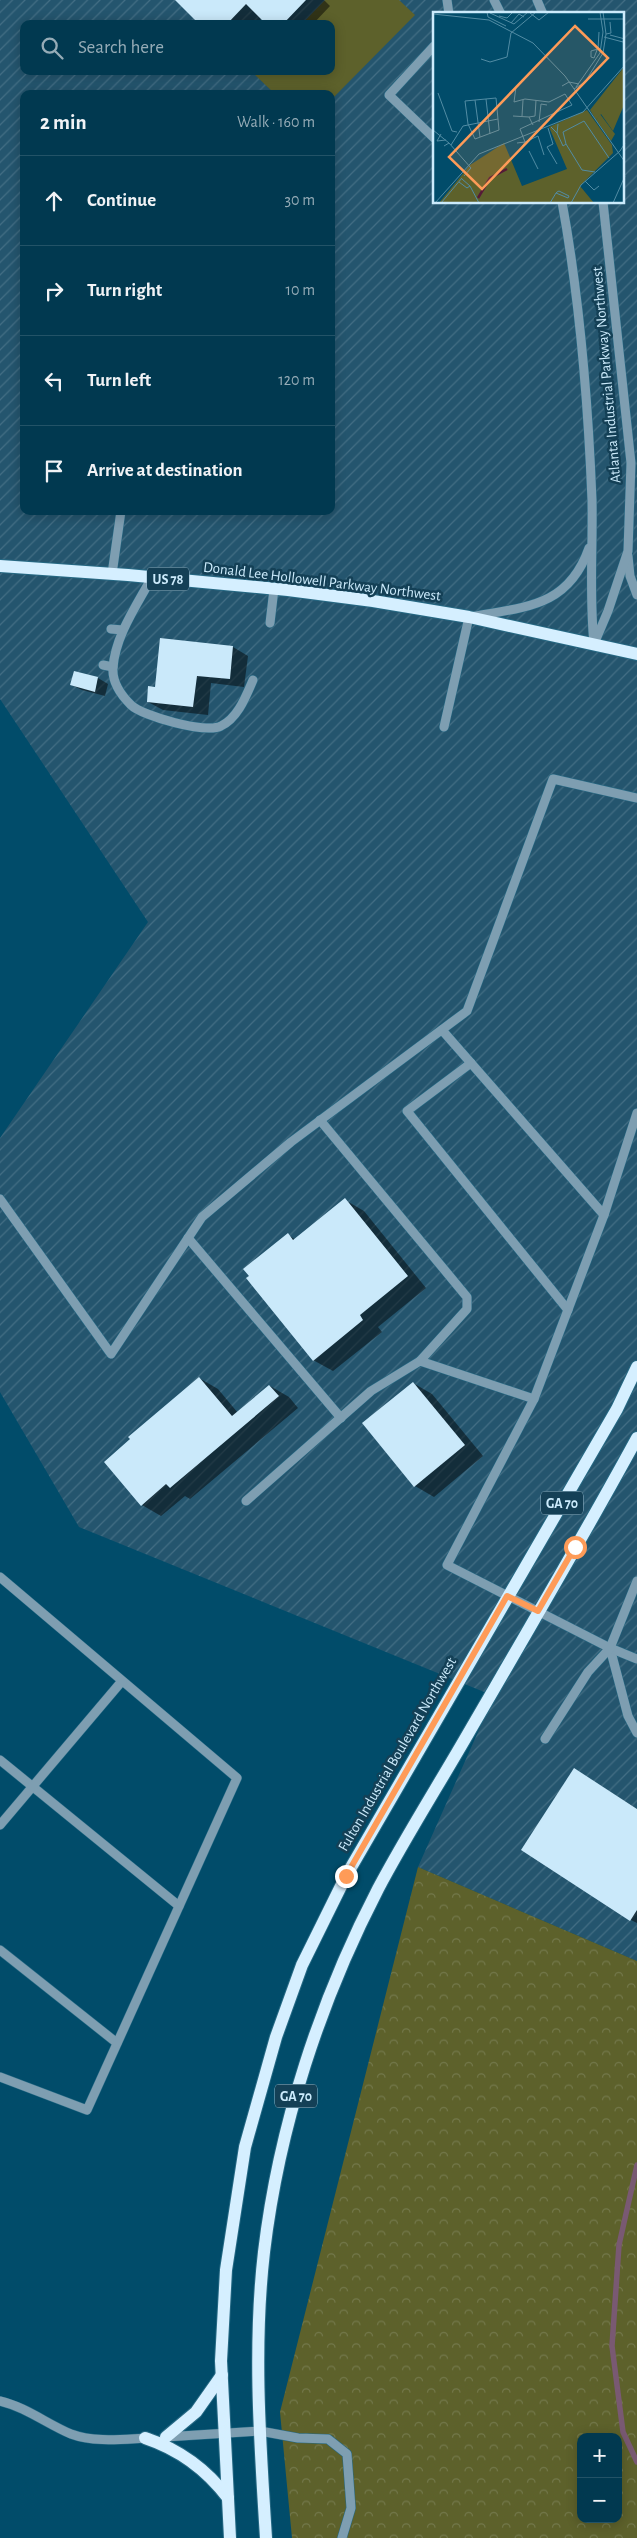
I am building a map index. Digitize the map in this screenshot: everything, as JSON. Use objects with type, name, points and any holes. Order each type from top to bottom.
[{"type":"main road","name":"Donald Lee Hollowell Parkway Northwest","points":[[0,566],[274,589],[469,617],[637,654]]},
{"type":"main road","name":"Fulton Industrial Boulevard Northwest","points":[[230,2538],[223,2434],[222,2375],[226,2270],[240,2173],[262,2078],[289,2000],[302,1965],[346,1876],[507,1596],[617,1410],[637,1367]]},
{"type":"main road","name":"GA 70","points":[[266,2538],[260,2431],[258,2336],[264,2249],[286,2132],[311,2047],[338,1974],[379,1887],[637,1438]]},
{"type":"main road","points":[[166,2437],[196,2412],[222,2375]]},
{"type":"main road","points":[[145,2438],[165,2446],[195,2464],[209,2475],[228,2498]]},
{"type":"street","points":[[494,0],[500,12]]},
{"type":"street","points":[[537,0],[542,12]]},
{"type":"street","points":[[433,47],[389,95],[433,137]]},
{"type":"street","name":"Atlanta Industrial Parkway Northwest","points":[[562,204],[571,251],[591,468],[593,538],[590,605],[594,644]]},
{"type":"street","name":"Atlanta Industrial Parkway Northwest","points":[[594,644],[608,611],[628,551],[634,458],[603,204]]},
{"type":"street","points":[[112,574],[120,515]]},
{"type":"street","name":"Atlanta Industrial Parkway Northwest","points":[[469,617],[537,605],[550,599],[576,576],[584,563],[593,538]]},
{"type":"street","points":[[628,551],[630,576],[637,595]]},
{"type":"street","points":[[152,578],[123,630],[113,667],[114,680],[132,706],[176,723],[206,729],[220,727],[232,718],[245,699],[253,680]]},
{"type":"street","points":[[270,623],[274,589]]},
{"type":"street","points":[[444,727],[469,617]]},
{"type":"street","points":[[112,628],[123,630]]},
{"type":"street","points":[[103,665],[113,667]]},
{"type":"street","points":[[0,1199],[111,1354],[202,1217],[320,1120],[467,1011],[553,779],[637,798]]},
{"type":"street","points":[[442,1030],[604,1215]]},
{"type":"street","points":[[471,1063],[407,1111],[568,1310]]},
{"type":"street","points":[[637,1113],[604,1215],[534,1399],[447,1565],[610,1648],[637,1659]]},
{"type":"street","points":[[246,1501],[371,1391],[420,1361],[467,1309],[467,1297],[320,1120]]},
{"type":"street","points":[[188,1238],[341,1418]]},
{"type":"street","points":[[420,1361],[534,1399]]},
{"type":"street","points":[[0,1577],[237,1778],[87,2110],[0,2077]]},
{"type":"street","points":[[546,1739],[588,1672],[610,1648],[637,1581]]},
{"type":"street","points":[[610,1648],[628,1716],[637,1733]]},
{"type":"street","points":[[0,1825],[122,1681]]},
{"type":"street","points":[[0,1760],[179,1906]]},
{"type":"street","points":[[0,1950],[117,2043]]},
{"type":"street","points":[[0,2401],[28,2411],[78,2436],[97,2439],[260,2431],[298,2438],[328,2439],[346,2454],[351,2508],[342,2538]]},
{"type":"shaded area","points":[[0,0],[637,0],[637,1961],[418,1867],[494,1696],[79,1527],[0,1392],[0,1138],[148,922],[0,699]]},
{"type":"green space","points":[[325,0],[399,0],[415,15],[335,96],[335,90],[271,90],[255,75],[335,75],[335,20],[306,20]]},
{"type":"green space","points":[[418,1867],[637,1961],[637,2538],[292,2538],[280,2412]]},
{"type":"building","points":[[175,0],[306,0],[287,20],[262,20],[246,4],[231,20],[195,20]]},
{"type":"building","points":[[160,638],[233,646],[230,679],[197,676],[193,707],[147,702],[148,686],[155,687]]},
{"type":"building","points":[[74,671],[98,677],[95,692],[70,685]]},
{"type":"building","points":[[345,1198],[408,1276],[360,1315],[363,1320],[313,1361],[246,1278],[249,1276],[243,1269],[288,1233],[293,1240]]},
{"type":"building","points":[[199,1377],[232,1416],[269,1385],[279,1396],[170,1488],[166,1484],[141,1506],[104,1462],[130,1439],[128,1437]]},
{"type":"building","points":[[413,1382],[465,1445],[414,1487],[362,1423]]},
{"type":"building","points":[[574,1768],[637,1809],[637,1910],[630,1921],[521,1850]]},
{"type":"waterway","points":[[637,2165],[619,2245],[612,2346],[623,2432],[637,2462]]},
{"type":"route","points":[[346,1876],[507,1596],[538,1611],[575,1547]]}]
